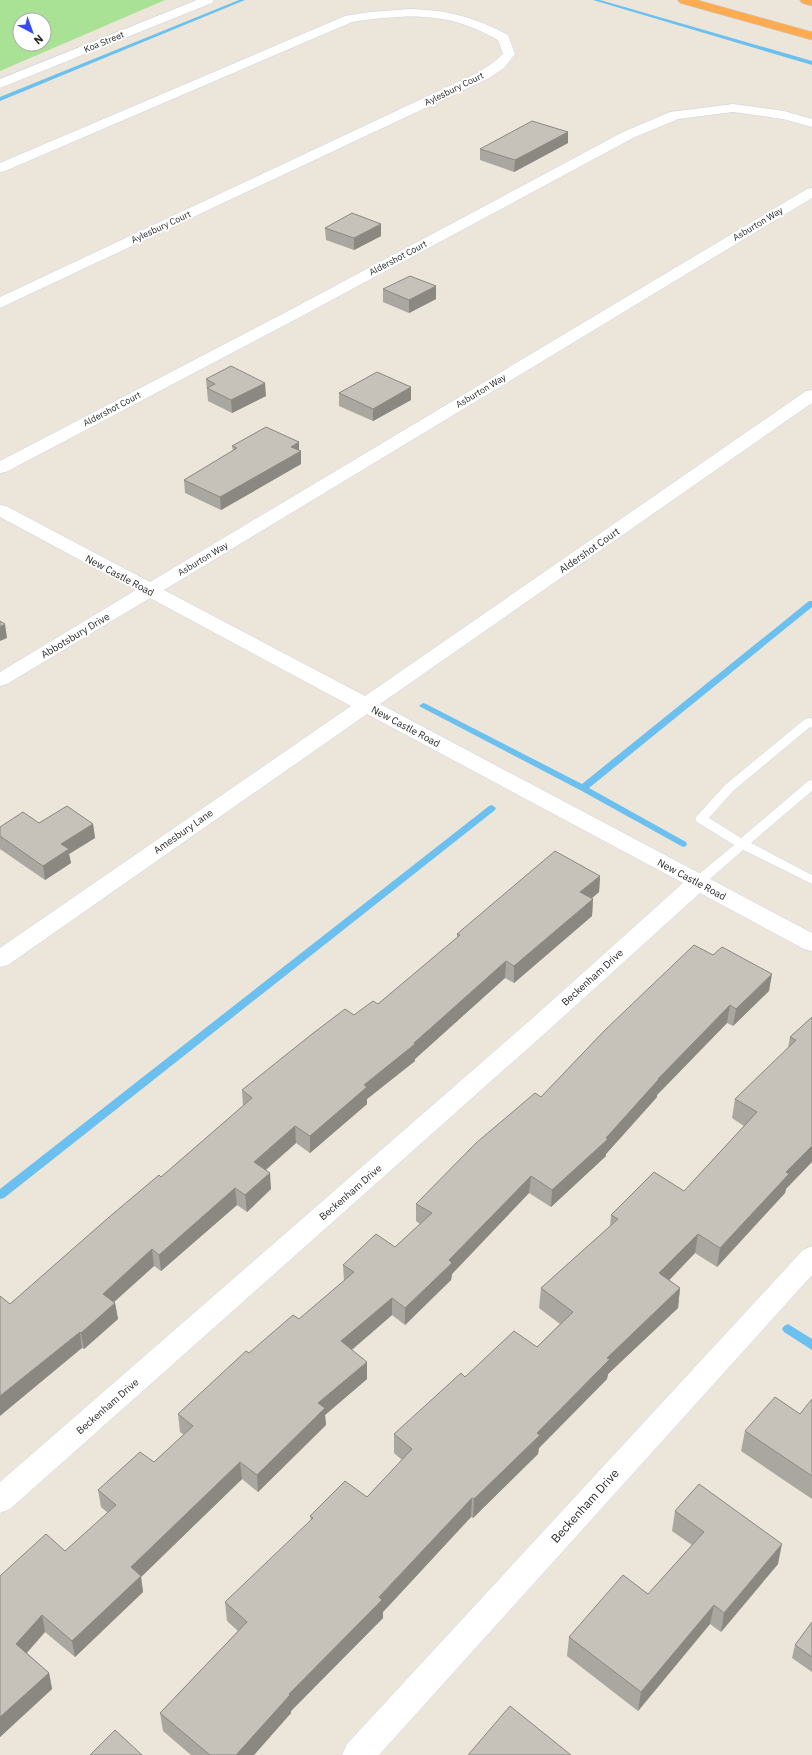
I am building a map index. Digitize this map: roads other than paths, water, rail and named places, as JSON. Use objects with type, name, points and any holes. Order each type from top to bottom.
[{"type":"highway","points":[[684,0],[812,36]]},
{"type":"highway","points":[[806,0],[812,2]]},
{"type":"street","name":"Koa Street","points":[[0,84],[208,0]]},
{"type":"street","name":"Aylesbury Court","points":[[0,168],[349,20],[387,13],[416,12],[459,18],[487,27],[504,38],[509,54],[499,65],[484,75],[0,303]]},
{"type":"street","name":"Aldershot Court","points":[[0,468],[296,313],[628,135],[675,115],[734,108],[784,115],[812,123]]},
{"type":"street","name":"Asburton Way","points":[[149,591],[812,192]]},
{"type":"street","name":"Aldershot Court","points":[[366,705],[812,395]]},
{"type":"street","name":"New Castle Road","points":[[0,510],[149,591],[812,943]]},
{"type":"street","name":"Abbotsbury Drive","points":[[0,680],[149,591]]},
{"type":"street","name":"Amesbury Lane","points":[[0,959],[366,705]]},
{"type":"street","name":"Beckenham Drive","points":[[0,1500],[544,1021],[698,882]]},
{"type":"street","name":"Beckenham Drive","points":[[358,1755],[812,1257]]},
{"type":"lane","points":[[810,723],[729,788],[700,819],[742,844],[812,880]]},
{"type":"lane","points":[[698,882],[812,784]]},
{"type":"lane","points":[[797,873],[812,869]]},
{"type":"waterway","points":[[0,99],[243,0]]},
{"type":"waterway","points":[[595,0],[812,63]]},
{"type":"waterway","points":[[583,788],[812,603]]},
{"type":"waterway","points":[[423,706],[583,788]]},
{"type":"waterway","points":[[583,788],[683,844]]},
{"type":"waterway","points":[[0,1195],[492,808]]},
{"type":"waterway","points":[[788,1329],[812,1345]]}]
